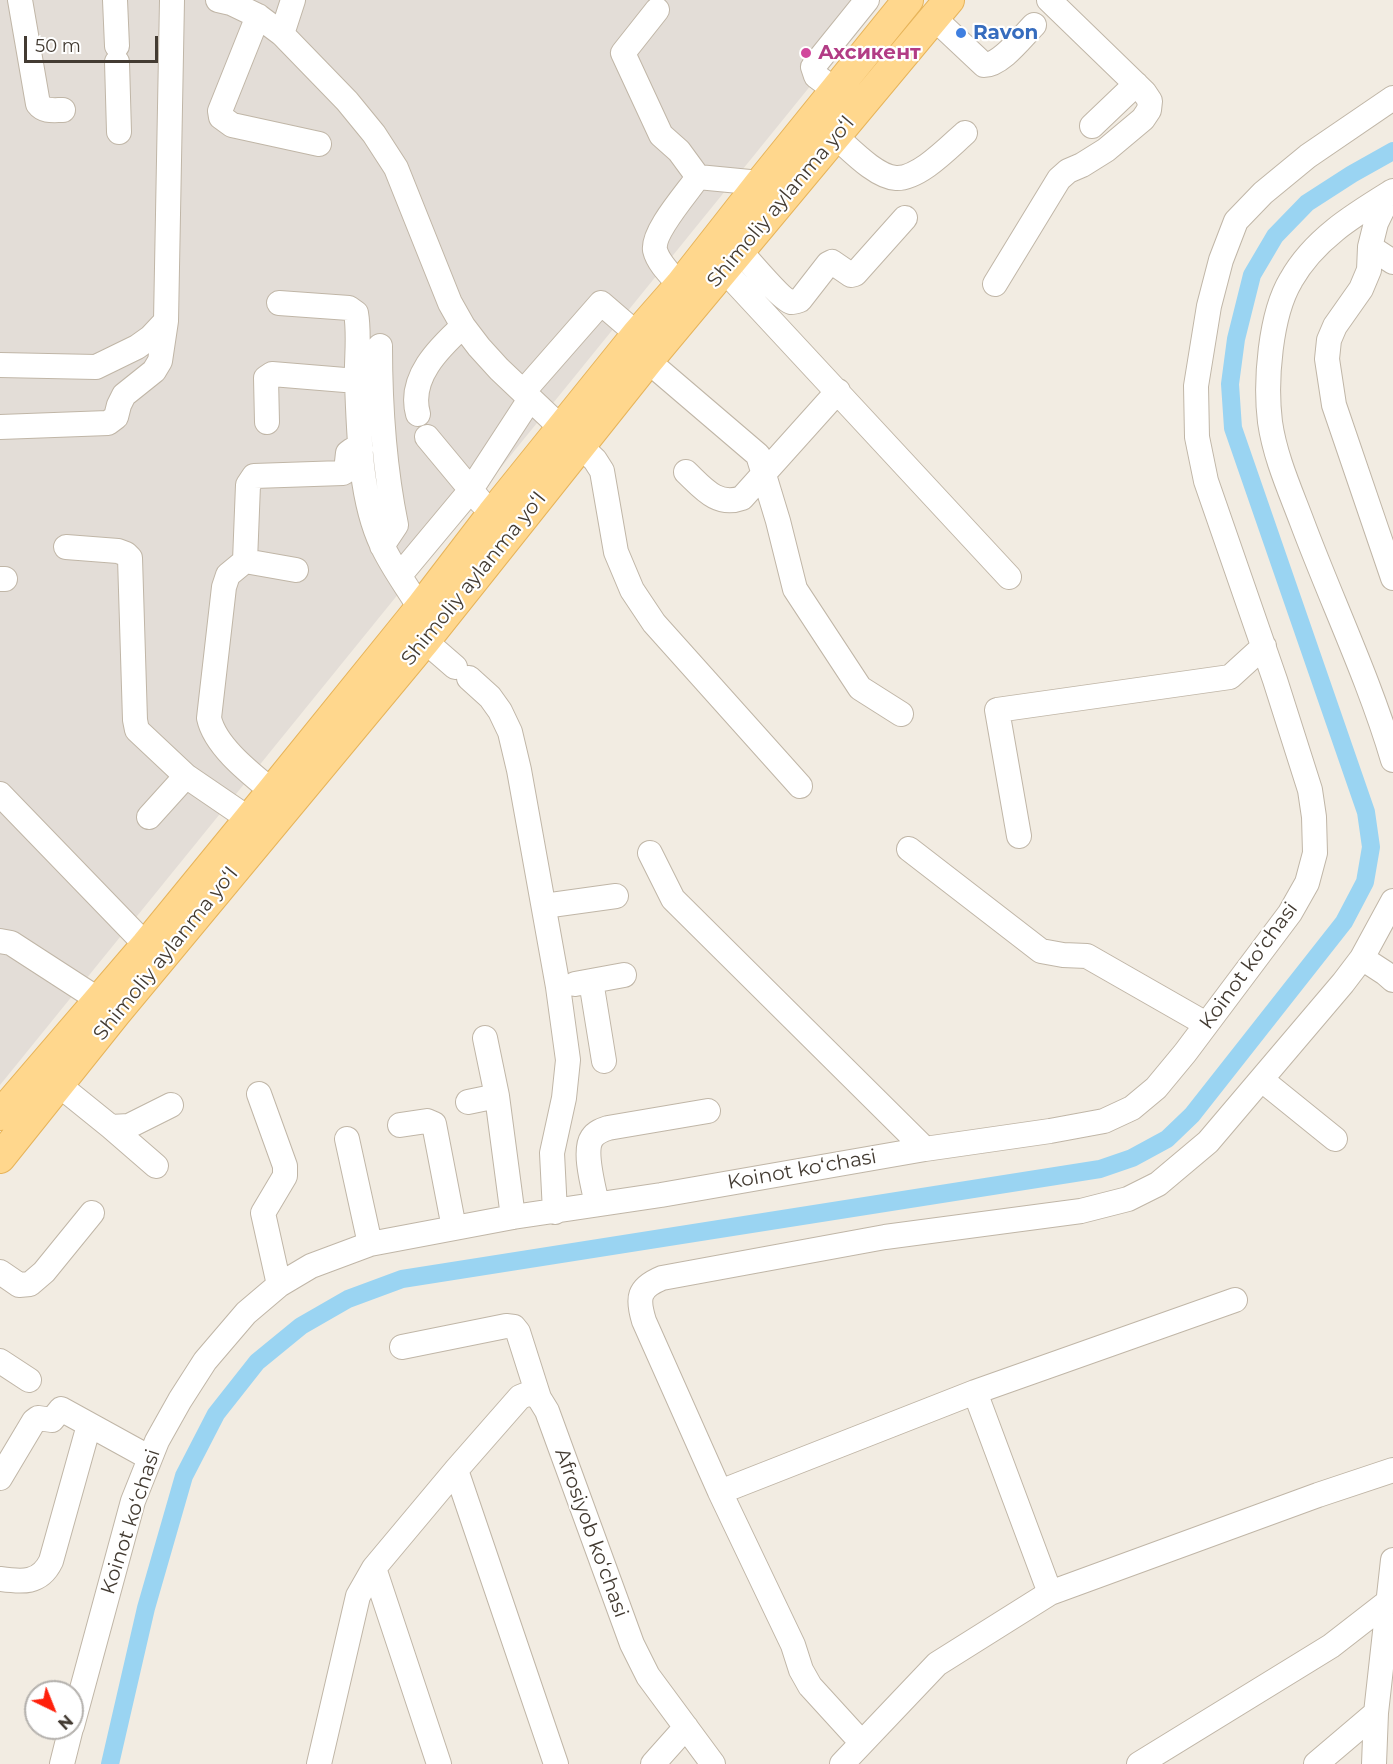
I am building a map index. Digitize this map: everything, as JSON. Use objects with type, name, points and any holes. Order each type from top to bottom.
[{"type":"main road","name":"Shimoliy aylanma yoʻl","points":[[0,1158],[424,641],[571,438],[637,334],[680,285],[908,0]]},
{"type":"main road","name":"Shimoliy aylanma yoʻl","points":[[0,1115],[146,945],[420,608],[492,514],[648,362],[942,9]]},
{"type":"street","points":[[20,0],[38,104],[42,109],[63,110]]},
{"type":"street","points":[[116,0],[119,132]]},
{"type":"street","points":[[0,427],[113,421],[124,395],[154,371],[159,362],[166,321],[172,0]]},
{"type":"street","points":[[218,0],[231,3],[258,16],[282,34],[347,101],[374,134],[396,168],[450,303],[463,326],[485,355],[594,460],[602,471],[616,552],[632,590],[654,623],[800,786]]},
{"type":"street","points":[[282,34],[293,0]]},
{"type":"street","points":[[835,90],[816,76],[813,67],[867,0]]},
{"type":"street","points":[[995,284],[1059,179],[1068,171],[1106,150],[1143,119],[1149,110],[1150,101],[1136,84],[1049,0]]},
{"type":"street","points":[[942,9],[984,65],[992,65],[1000,60],[1034,26]]},
{"type":"street","points":[[657,10],[623,53],[661,135],[679,151],[698,177],[760,183]]},
{"type":"street","points":[[258,16],[220,111],[221,117],[232,125],[319,144]]},
{"type":"street","points":[[1092,126],[1136,84]]},
{"type":"street","name":"Koinot koʻchasi","points":[[84,1683],[134,1501],[150,1458],[180,1400],[205,1361],[246,1313],[279,1285],[311,1266],[370,1244],[513,1217],[661,1195],[925,1149],[1104,1121],[1132,1108],[1156,1088],[1290,913],[1307,883],[1315,853],[1314,817],[1310,790],[1264,646],[1212,501],[1197,437],[1196,386],[1209,306],[1221,260],[1236,221],[1263,193],[1308,156],[1393,98]]},
{"type":"street","points":[[835,136],[869,165],[895,178],[920,170],[965,133]]},
{"type":"street","points":[[680,285],[660,259],[655,243],[665,220],[698,177]]},
{"type":"street","points":[[1392,192],[1376,223],[1371,247],[1370,270],[1361,289],[1335,326],[1329,340],[1327,359],[1334,405],[1393,578]]},
{"type":"street","points":[[1392,192],[1324,238],[1306,257],[1290,281],[1274,334],[1269,371],[1269,394],[1270,423],[1278,457],[1326,586],[1364,676],[1393,760]]},
{"type":"street","points":[[732,261],[779,292],[789,302],[794,302],[800,300],[832,262],[851,275],[855,274],[905,218]]},
{"type":"street","points":[[1371,247],[1393,262]]},
{"type":"street","points":[[732,261],[838,391],[1009,577]]},
{"type":"street","points":[[279,303],[354,310],[357,319],[357,381],[361,450],[368,499],[382,546],[420,608]]},
{"type":"street","points":[[400,575],[470,491],[527,396],[601,303],[637,334]]},
{"type":"street","points":[[0,365],[96,367],[152,338],[166,321]]},
{"type":"street","points":[[418,414],[416,395],[427,366],[438,349],[463,326]]},
{"type":"street","points":[[380,346],[387,481],[396,525],[382,546]]},
{"type":"street","points":[[648,362],[758,455],[795,589],[860,688],[901,714]]},
{"type":"street","points":[[267,422],[265,385],[267,378],[272,374],[357,381]]},
{"type":"street","points":[[686,472],[710,494],[719,499],[732,502],[742,498],[838,391]]},
{"type":"street","points":[[427,437],[470,491],[492,514]]},
{"type":"street","points":[[272,791],[253,776],[221,743],[211,728],[209,718],[224,587],[228,575],[245,561],[248,485],[254,476],[343,473],[348,453],[352,450],[361,450]]},
{"type":"street","points":[[66,547],[118,551],[130,558],[137,730],[186,776],[249,819]]},
{"type":"street","points":[[245,561],[296,570]]},
{"type":"street","points":[[424,641],[490,697],[510,732],[519,770],[558,987],[568,1060],[564,1098],[552,1154],[555,1212]]},
{"type":"street","points":[[1019,836],[997,710],[1230,677],[1264,646]]},
{"type":"street","points":[[149,817],[186,776]]},
{"type":"street","points":[[0,794],[146,945]]},
{"type":"street","points":[[909,849],[1041,951],[1088,956],[1206,1024]]},
{"type":"street","points":[[650,853],[673,899],[925,1149]]},
{"type":"street","points":[[543,906],[616,896]]},
{"type":"street","points":[[862,1743],[810,1686],[801,1670],[793,1645],[763,1577],[720,1492],[644,1321],[639,1306],[640,1296],[651,1283],[662,1278],[885,1237],[1081,1211],[1128,1199],[1158,1184],[1208,1142],[1343,983],[1362,958],[1393,901]]},
{"type":"street","points":[[0,941],[11,943],[99,1000]]},
{"type":"street","points":[[1362,958],[1393,980]]},
{"type":"street","points":[[558,987],[624,975]]},
{"type":"street","points":[[591,981],[604,1061]]},
{"type":"street","points":[[485,1038],[497,1096],[513,1217]]},
{"type":"street","points":[[1262,1080],[1335,1139]]},
{"type":"street","points":[[59,1084],[156,1166]]},
{"type":"street","points":[[259,1094],[285,1166],[285,1176],[263,1213],[279,1285]]},
{"type":"street","points":[[468,1102],[497,1096]]},
{"type":"street","points":[[111,1127],[129,1126],[171,1105]]},
{"type":"street","points":[[597,1204],[589,1159],[590,1140],[597,1132],[608,1128],[708,1111]]},
{"type":"street","points":[[400,1125],[427,1121],[434,1124],[454,1228]]},
{"type":"street","points":[[347,1139],[370,1244]]},
{"type":"street","points":[[0,1272],[19,1285],[30,1284],[44,1272],[92,1213]]},
{"type":"street","points":[[720,1492],[975,1392],[1235,1300]]},
{"type":"street","name":"Afrosiyob koʻchasi","points":[[402,1347],[506,1326],[514,1327],[518,1332],[539,1398],[547,1411],[632,1644],[648,1676],[713,1764]]},
{"type":"street","points":[[0,1361],[29,1380]]},
{"type":"street","points":[[975,1392],[1050,1593]]},
{"type":"street","points":[[320,1764],[358,1596],[374,1568],[520,1397],[530,1394],[539,1398]]},
{"type":"street","points":[[0,1478],[38,1418],[52,1420],[61,1408],[150,1458]]},
{"type":"street","points":[[0,1579],[21,1582],[34,1579],[46,1572],[89,1425]]},
{"type":"street","points":[[456,1470],[556,1764]]},
{"type":"street","points":[[842,1764],[937,1664],[1050,1593],[1393,1470]]},
{"type":"street","points":[[1374,1764],[1376,1713],[1393,1560]]},
{"type":"street","points":[[374,1568],[438,1764]]},
{"type":"street","points":[[1139,1764],[1331,1646],[1389,1601]]},
{"type":"street","points":[[1316,1764],[1376,1713]]},
{"type":"street","points":[[653,1764],[686,1727]]},
{"type":"street","name":"Koinot koʻchasi","points":[[62,1764],[68,1740]]},
{"type":"shaded area","points":[[0,0],[880,0],[0,1085]]},
{"type":"waterway","points":[[110,1764],[146,1608],[184,1476],[216,1414],[257,1362],[301,1326],[348,1299],[402,1279],[1100,1169],[1132,1158],[1167,1139],[1192,1115],[1344,922],[1365,882],[1371,847],[1366,812],[1233,428],[1230,384],[1236,339],[1252,275],[1275,236],[1307,203],[1393,151]]},
{"type":"place","name":"Ravon","points":[[961,33]]},
{"type":"place","name":"Ахсикент","points":[[806,53]]}]
